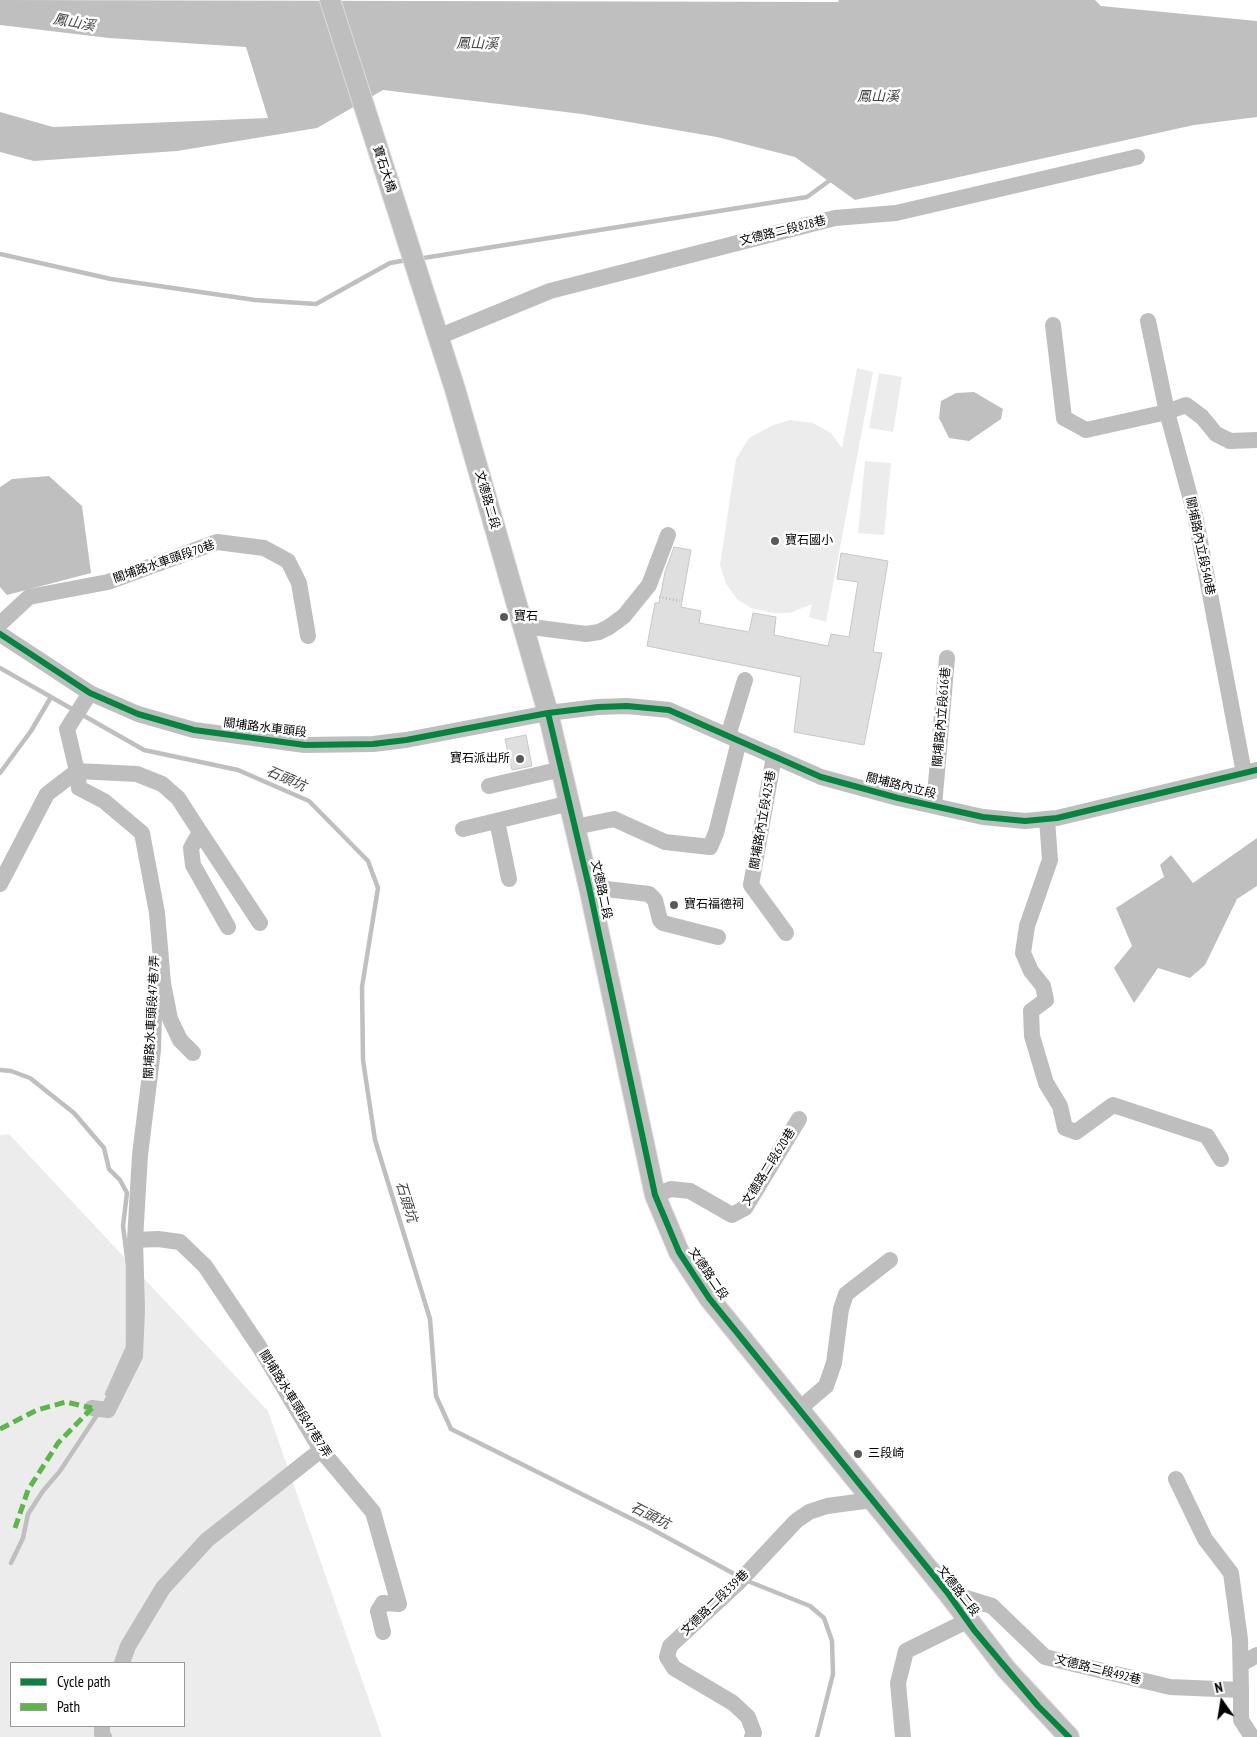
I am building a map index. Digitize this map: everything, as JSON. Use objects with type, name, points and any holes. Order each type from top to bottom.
[{"type":"main road","name":"寶石大橋","points":[[330,0],[438,337]]},
{"type":"main road","name":"文德路二段","points":[[438,337],[548,713],[589,887],[655,1195],[679,1252],[709,1298],[947,1592],[967,1621],[1038,1706],[1069,1737]]},
{"type":"street","name":"文德路二段828巷","points":[[438,337],[550,291],[835,218],[896,213],[1137,157]]},
{"type":"street","name":"關埔路內立段540巷","points":[[1148,321],[1167,412],[1195,515],[1251,771]]},
{"type":"street","points":[[1053,325],[1064,418],[1086,430],[1167,412],[1186,405],[1202,417],[1216,434],[1230,441],[1257,440]]},
{"type":"street","points":[[524,626],[586,634],[599,632],[609,627],[624,616],[649,585],[668,535]]},
{"type":"street","name":"關埔路水車頭段70巷","points":[[0,624],[29,597],[108,582],[217,542],[264,548],[288,561],[299,583],[308,636]]},
{"type":"street","name":"關埔路水車頭段","points":[[0,634],[90,693],[138,714],[194,730],[305,745],[373,744],[406,740],[548,713]]},
{"type":"street","name":"關埔路內立段616巷","points":[[934,806],[948,658]]},
{"type":"street","points":[[575,827],[614,819],[664,842],[710,847],[716,833],[745,680]]},
{"type":"street","points":[[90,693],[67,729],[79,788],[104,801],[142,833],[157,913],[163,983],[170,1019],[180,1040],[193,1053]]},
{"type":"street","name":"關埔路內立段","points":[[548,713],[598,707],[627,706],[669,710],[821,777],[983,817],[1024,821],[1047,819],[1251,771]]},
{"type":"street","name":"關埔路內立段425巷","points":[[774,756],[751,885],[786,933]]},
{"type":"street","points":[[488,786],[562,769]]},
{"type":"street","points":[[0,884],[48,794],[77,771],[137,774],[162,784],[178,798],[260,923]]},
{"type":"street","points":[[463,829],[570,802]]},
{"type":"street","points":[[1047,819],[1050,860],[1027,926],[1023,954],[1030,972],[1043,986],[1046,1000],[1031,1011],[1032,1036],[1046,1083],[1060,1106],[1065,1128],[1076,1132],[1113,1105],[1206,1136],[1221,1159]]},
{"type":"street","points":[[497,821],[509,879]]},
{"type":"street","points":[[200,832],[191,848],[193,864],[228,927]]},
{"type":"street","points":[[589,887],[649,894],[655,900],[660,920],[663,923],[718,937]]},
{"type":"street","name":"關埔路水車頭段47巷7弄","points":[[100,1409],[135,1356],[137,1310],[135,1240],[140,1156],[153,1050],[157,913]]},
{"type":"street","name":"文德路二段620巷","points":[[655,1195],[671,1189],[690,1191],[732,1215],[745,1208],[799,1120]]},
{"type":"street","name":"關埔路水車頭段47巷7弄","points":[[135,1240],[158,1239],[180,1242],[205,1266],[260,1348],[321,1450],[373,1512],[399,1604],[383,1603],[378,1611],[383,1632]]},
{"type":"street","points":[[798,1410],[826,1386],[834,1363],[841,1309],[846,1294],[890,1260]]},
{"type":"street","points":[[122,1662],[128,1646],[163,1588],[207,1540],[321,1450]]},
{"type":"street","points":[[1176,1479],[1205,1539],[1231,1573],[1240,1639],[1241,1720],[1252,1737]]},
{"type":"street","name":"文德路二段339巷","points":[[752,1737],[754,1733],[748,1717],[733,1702],[674,1668],[667,1657],[670,1646],[742,1578],[796,1521],[809,1512],[827,1506],[872,1500]]},
{"type":"street","name":"文德路二段492巷","points":[[947,1592],[992,1606],[1045,1656],[1170,1687],[1241,1690]]},
{"type":"street","points":[[903,1737],[898,1683],[906,1651],[967,1621]]},
{"type":"street","points":[[1241,1664],[1257,1656]]},
{"type":"shaded area","points":[[857,368],[873,372],[826,622],[809,617],[812,604],[790,613],[773,613],[751,608],[737,599],[726,584],[720,565],[736,459],[749,438],[771,426],[790,420],[813,423],[831,433],[842,448]]},
{"type":"shaded area","points":[[879,373],[902,377],[893,432],[869,428]]},
{"type":"shaded area","points":[[865,461],[891,463],[884,535],[858,533]]},
{"type":"shaded area","points":[[9,1134],[268,1411],[382,1737],[0,1737],[0,1135]]},
{"type":"water","name":"鳳山溪","points":[[0,0],[838,2],[839,0],[1095,0],[1101,6],[1257,21],[1257,117],[1194,125],[855,200],[795,157],[717,137],[582,114],[383,90],[317,128],[177,151],[34,161],[0,152],[0,112],[53,127],[268,118],[246,47],[109,38],[0,25]]},
{"type":"water","points":[[974,392],[1003,409],[1001,419],[969,441],[949,438],[939,418],[941,401],[956,393]]},
{"type":"water","points":[[49,476],[82,506],[91,573],[7,595],[0,587],[0,487],[12,479]]},
{"type":"water","points":[[1257,838],[1257,886],[1237,899],[1205,965],[1190,978],[1158,968],[1134,1003],[1114,968],[1132,946],[1116,908],[1164,877],[1160,865],[1171,855],[1193,883]]},
{"type":"building","points":[[674,547],[691,550],[681,607],[701,611],[699,623],[749,632],[753,613],[776,617],[774,635],[828,646],[831,634],[849,637],[858,582],[837,579],[841,553],[888,561],[873,652],[882,653],[864,745],[794,732],[801,677],[647,646],[655,603],[659,603],[665,572]]},
{"type":"building","name":"寶石派出所","points":[[526,735],[532,766],[512,770],[505,739]]},
{"type":"waterway","points":[[417,259],[807,197],[833,178]]},
{"type":"waterway","points":[[0,254],[111,279],[255,300],[316,304],[390,263],[407,260]]},
{"type":"waterway","name":"石頭坑","points":[[0,668],[144,750],[238,770],[309,801],[368,861],[378,888],[362,987],[363,1060],[375,1140],[430,1319],[436,1396],[451,1429],[646,1526],[738,1576]]},
{"type":"waterway","points":[[0,773],[31,731],[51,697]]},
{"type":"waterway","points":[[0,1070],[11,1071],[30,1078],[74,1113],[104,1148],[109,1169],[120,1180],[127,1193],[123,1226],[128,1265],[128,1347],[107,1394]]},
{"type":"waterway","points":[[11,1563],[23,1538],[28,1514],[43,1491],[60,1471],[99,1412]]},
{"type":"waterway","name":"石頭坑","points":[[745,1580],[810,1606],[824,1618],[832,1641],[833,1674],[817,1737]]},
{"type":"marked path","points":[[0,1429],[37,1410],[66,1402],[92,1408]]},
{"type":"marked path","points":[[15,1528],[28,1490],[58,1443],[92,1408]]},
{"type":"cycle path","points":[[0,634],[90,693],[138,714],[194,730],[305,745],[373,744],[406,740],[548,713],[598,707],[627,706],[669,710],[821,777],[898,798],[983,817],[1025,821],[1057,818],[1257,770]]},
{"type":"cycle path","points":[[548,713],[589,887],[655,1195],[679,1252],[709,1298],[947,1592],[974,1630],[1038,1706],[1069,1737]]},
{"type":"place","name":"寶石國小","points":[[775,541]]},
{"type":"place","name":"寶石","points":[[504,617]]},
{"type":"place","name":"寶石派出所","points":[[520,759]]},
{"type":"place","name":"寶石福德祠","points":[[674,905]]},
{"type":"place","name":"三段崎","points":[[858,1454]]}]
